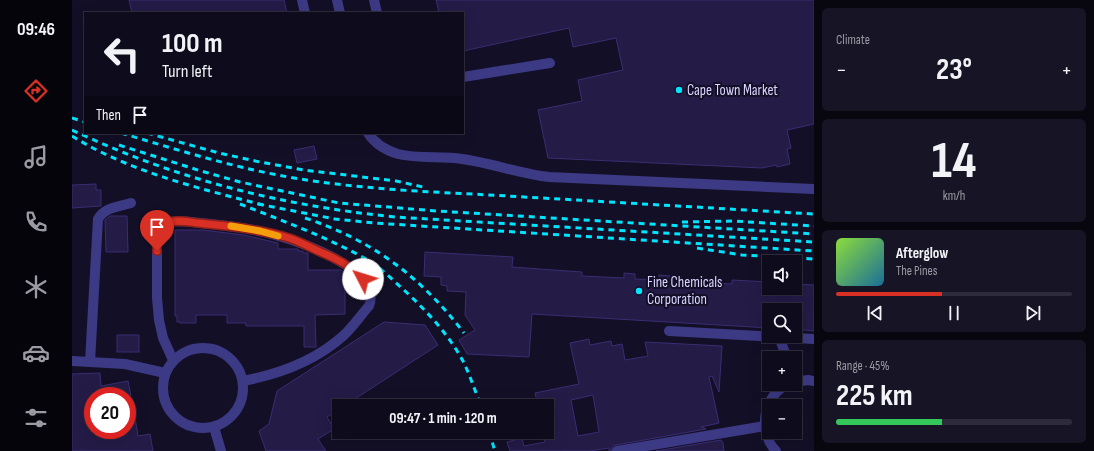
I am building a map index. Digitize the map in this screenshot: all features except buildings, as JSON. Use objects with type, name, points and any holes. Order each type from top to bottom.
[{"type":"lane","points":[[302,0],[305,12]]},
{"type":"lane","points":[[337,0],[340,12]]},
{"type":"lane","points":[[374,0],[377,12]]},
{"type":"lane","points":[[464,77],[550,63]]},
{"type":"lane","points":[[369,134],[373,140],[384,148],[398,154],[463,159],[530,175],[565,178],[814,189]]},
{"type":"lane","points":[[90,362],[96,227],[101,213],[109,209],[131,203]]},
{"type":"lane","points":[[173,360],[161,330],[157,298],[157,235],[160,227],[164,223],[176,221],[237,227],[289,238],[335,258],[357,272],[368,286],[371,294],[371,300],[369,306],[344,335],[311,359],[270,375],[243,381]]},
{"type":"lane","points":[[669,332],[762,336]]},
{"type":"lane","points":[[802,338],[814,339]]},
{"type":"lane","points":[[200,348],[215,349],[228,356],[238,367],[243,381],[243,396],[237,410],[227,421],[214,427],[199,429],[184,424],[172,415],[165,402],[162,388],[165,373],[173,360],[186,351],[200,348]]},
{"type":"lane","points":[[72,361],[125,364],[165,373]]},
{"type":"lane","points":[[802,380],[814,381]]},
{"type":"lane","points":[[771,399],[779,391]]},
{"type":"lane","points":[[617,451],[762,426]]},
{"type":"lane","points":[[214,427],[221,451]]},
{"type":"lane","points":[[768,439],[776,451]]},
{"type":"railway","points":[[72,118],[84,122]]},
{"type":"railway","points":[[72,130],[151,163],[230,188],[310,205],[352,212],[395,217],[814,242]]},
{"type":"railway","points":[[124,134],[250,169],[321,182],[428,192],[814,214]]},
{"type":"railway","points":[[151,134],[219,153],[260,162],[304,170],[396,181],[423,187]]},
{"type":"railway","points":[[72,136],[117,160],[165,178],[263,205]]},
{"type":"railway","points":[[119,145],[240,182],[339,203],[437,211],[814,234]]},
{"type":"railway","points":[[240,204],[337,244],[368,260],[385,272],[423,308],[441,328],[463,361],[478,399]]},
{"type":"railway","points":[[258,204],[335,219],[374,223],[814,251]]},
{"type":"railway","points":[[305,218],[352,237],[394,263],[430,294],[464,333]]},
{"type":"railway","points":[[682,222],[733,221],[814,226]]},
{"type":"railway","points":[[697,248],[742,255],[814,259]]},
{"type":"railway","points":[[491,439],[495,451]]},
{"type":"slow traffic","points":[[231,226],[278,236]]},
{"type":"place","name":"Cape Town Market","points":[[679,90]]},
{"type":"place","name":"Fine Chemicals Corporation","points":[[639,291]]},
{"type":"route","points":[[157,251],[158,231],[164,223],[176,221],[237,227],[289,238],[304,244],[335,258],[357,272],[363,279]]}]
